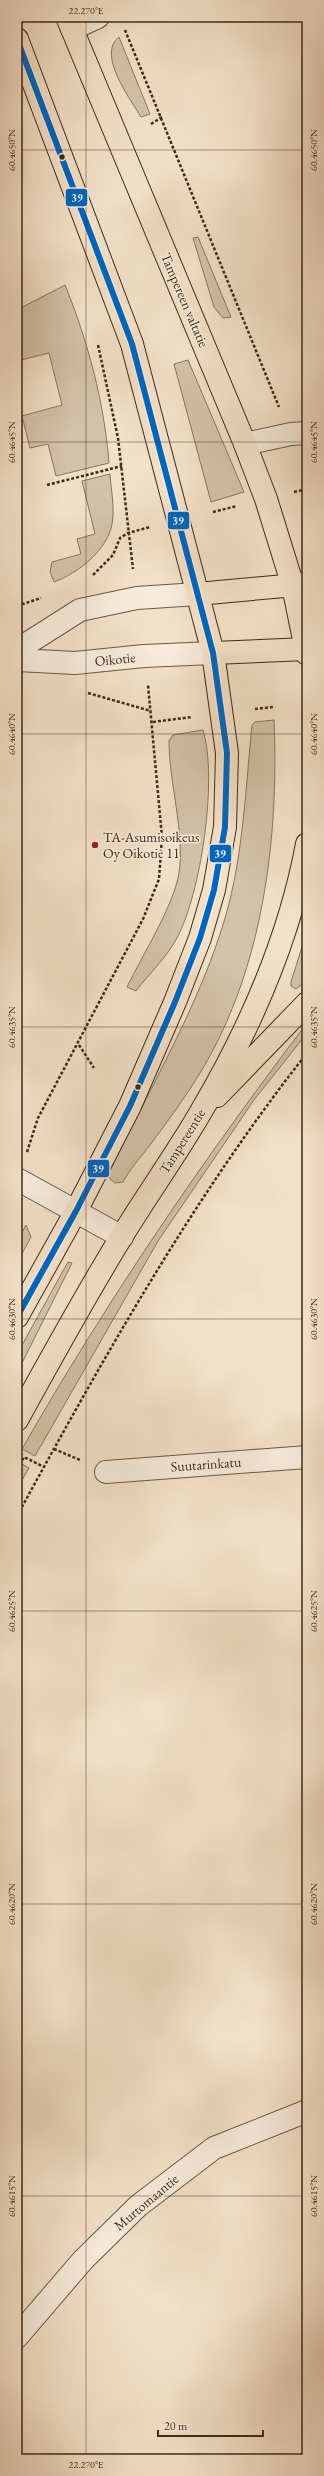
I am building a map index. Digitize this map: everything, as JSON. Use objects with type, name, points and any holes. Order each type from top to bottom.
[{"type":"main road","name":"Tampereen valtatie","points":[[69,23],[245,444],[300,585]]},
{"type":"main road","points":[[17,39],[132,344],[156,426],[213,653],[227,753],[225,827],[214,890],[200,938],[175,1002],[130,1106],[76,1211],[17,1317]]},
{"type":"main road","points":[[197,594],[300,585],[307,654]]},
{"type":"main road","points":[[213,653],[307,649]]},
{"type":"main road","name":"Tampereentie","points":[[17,1420],[122,1237],[200,1114],[250,1018],[276,959],[298,891],[307,844]]},
{"type":"main road","points":[[200,1114],[307,1003]]},
{"type":"street","points":[[69,23],[98,17]]},
{"type":"street","points":[[245,444],[299,434]]},
{"type":"street","points":[[17,650],[80,610],[137,598],[197,594]]},
{"type":"street","name":"Oikotie","points":[[17,660],[75,663],[144,656],[213,653]]},
{"type":"street","points":[[17,1181],[76,1211],[122,1237]]},
{"type":"street","name":"Suutarinkatu","points":[[106,1472],[307,1457]]},
{"type":"street","name":"Murtomaantie","points":[[17,2337],[83,2260],[138,2206],[214,2148],[307,2111]]},
{"type":"path","points":[[123,24],[299,434]]},
{"type":"path","points":[[151,124],[162,117]]},
{"type":"path","points":[[98,343],[122,466],[128,533],[134,573]]},
{"type":"path","points":[[47,485],[122,466]]},
{"type":"path","points":[[288,494],[307,489]]},
{"type":"path","points":[[213,512],[240,506]]},
{"type":"path","points":[[89,578],[96,574],[113,555],[120,538],[128,533],[157,526]]},
{"type":"path","points":[[17,606],[46,596]]},
{"type":"path","points":[[17,1181],[38,1118],[78,1045],[143,919],[159,879],[162,837],[153,722],[147,679]]},
{"type":"path","points":[[255,709],[273,707]]},
{"type":"path","points":[[153,722],[199,716]]},
{"type":"path","points":[[78,1045],[94,1068]]},
{"type":"path","points":[[17,1516],[90,1384],[188,1223],[258,1116],[307,1054]]},
{"type":"path","points":[[17,1469],[24,1457],[44,1467]]},
{"type":"shaded area","points":[[119,37],[150,114],[141,117],[124,89],[113,65],[111,54],[113,45]]},
{"type":"shaded area","points":[[198,237],[231,317],[223,318],[214,307],[193,238]]},
{"type":"shaded area","points":[[65,285],[81,328],[94,372],[107,440],[109,463],[56,476],[48,444],[30,448],[22,416],[62,405],[49,353],[17,361],[17,310]]},
{"type":"shaded area","points":[[188,360],[244,492],[211,502],[174,364]]},
{"type":"shaded area","points":[[110,474],[113,512],[109,534],[98,552],[82,567],[54,582],[50,572],[52,562],[81,554],[77,539],[95,534],[82,481]]},
{"type":"shaded area","points":[[274,720],[275,765],[269,857],[262,902],[252,947],[239,991],[221,1033],[200,1073],[176,1110],[123,1182],[115,1183],[110,1179],[109,1173],[184,1023],[210,962],[221,931],[239,855],[252,725],[255,722]]},
{"type":"shaded area","points":[[203,730],[207,751],[209,777],[208,805],[205,836],[193,893],[186,918],[173,945],[136,991],[127,987],[171,900],[179,873],[180,841],[171,774],[169,741],[173,735]]},
{"type":"shaded area","points":[[307,931],[307,980],[296,989],[291,986],[291,982]]},
{"type":"shaded area","points":[[307,1023],[307,1033],[254,1100],[158,1241],[35,1456],[22,1449],[88,1339],[157,1232],[230,1127]]},
{"type":"shaded area","points":[[26,1225],[31,1237],[17,1263],[17,1242]]},
{"type":"shaded area","points":[[68,1262],[72,1263],[17,1373],[17,1354]]},
{"type":"shaded area","points":[[17,1461],[29,1468],[17,1489]]},
{"type":"transit line","name":"39","points":[[17,39],[132,344],[213,653],[227,753],[225,827],[214,890],[200,938],[175,1002],[130,1106],[76,1211],[17,1317]]},
{"type":"place","name":"TA-Asumisoikeus Oy Oikotie 11","points":[[95,845]]}]
